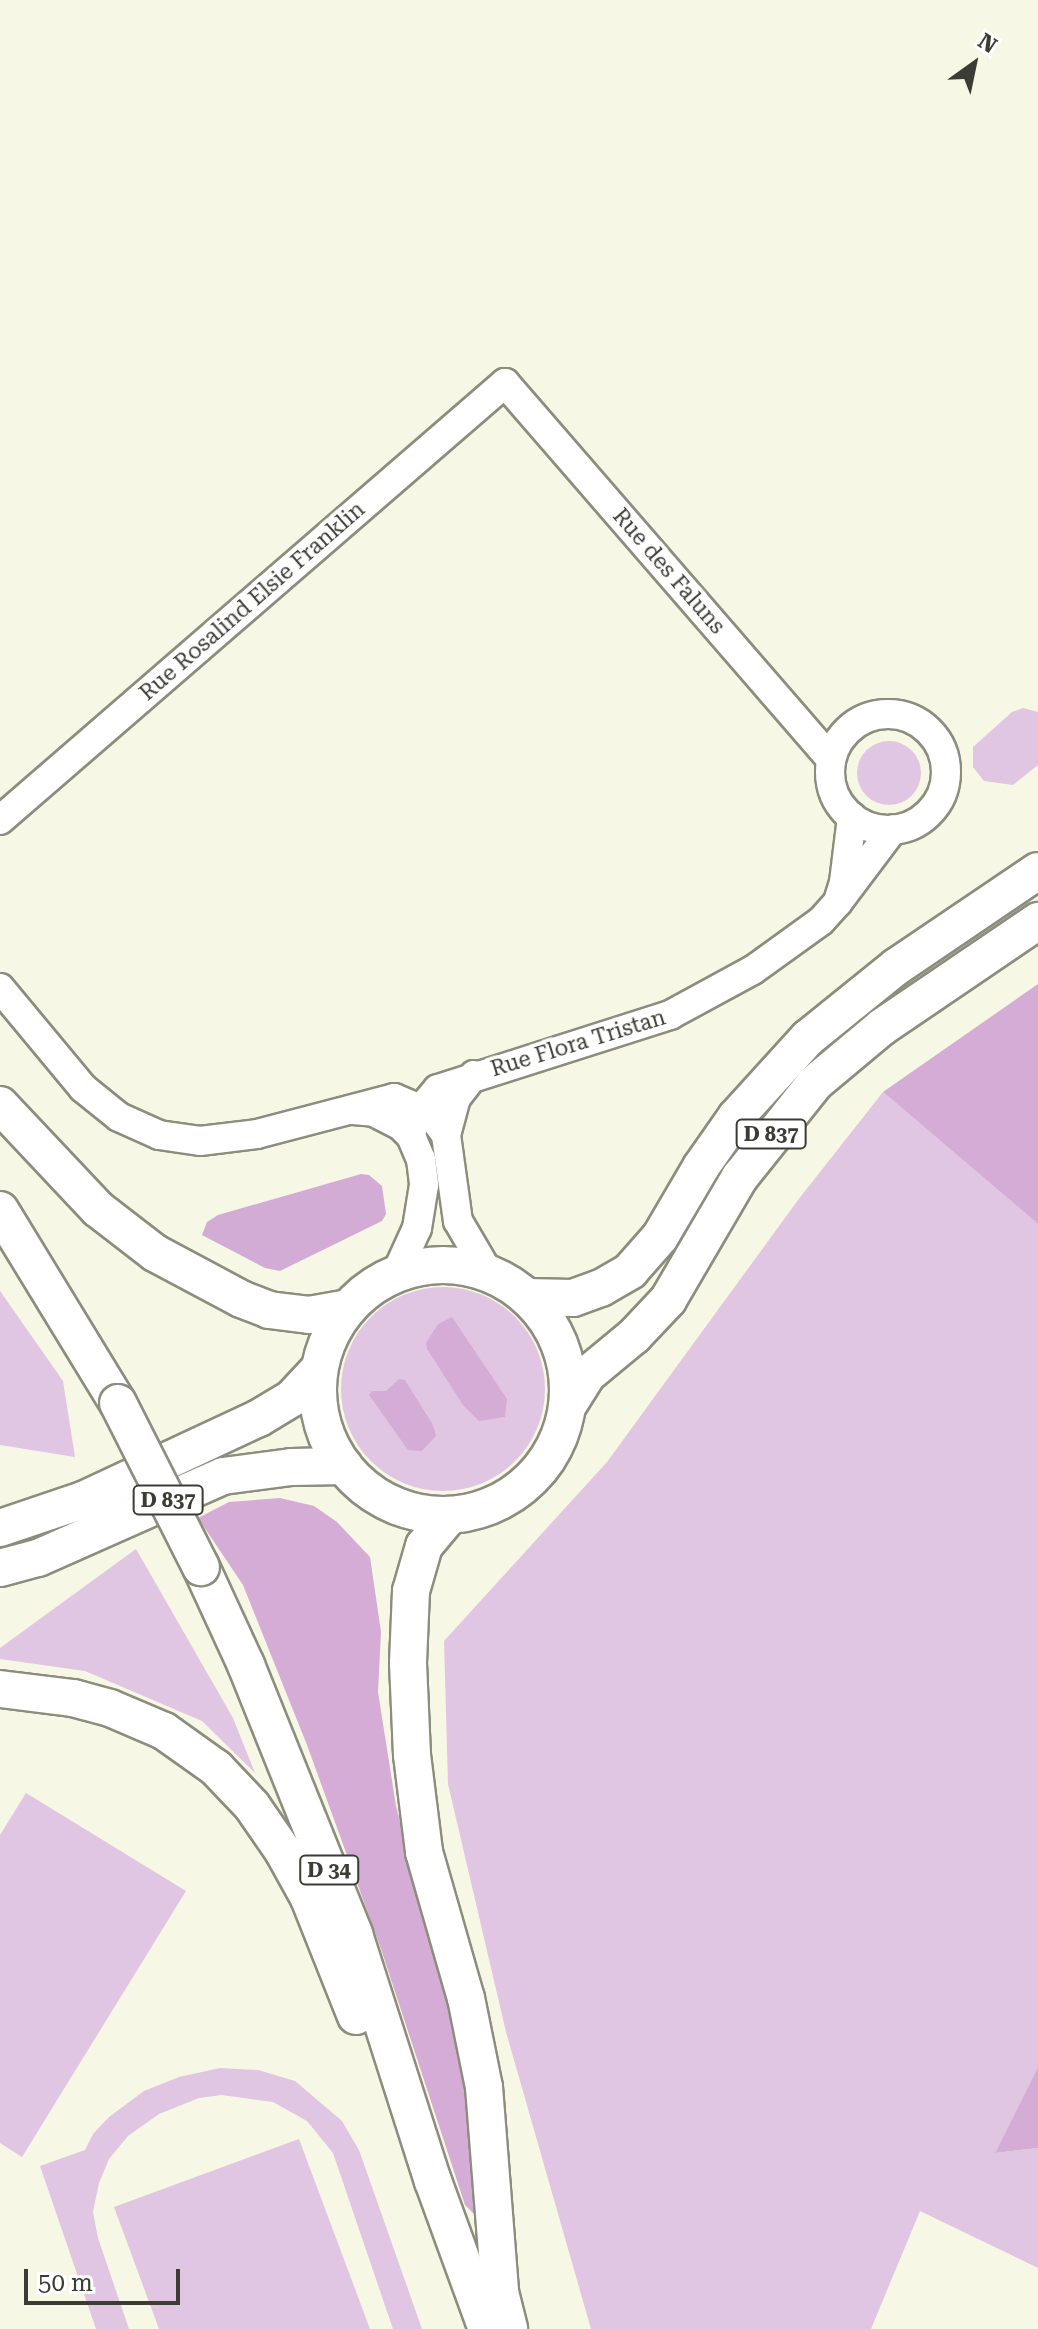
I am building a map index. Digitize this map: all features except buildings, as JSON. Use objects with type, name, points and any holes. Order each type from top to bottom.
[{"type":"main road","name":"D 837","points":[[527,1297],[573,1298],[601,1288],[630,1271],[660,1237],[701,1167],[736,1117],[808,1038],[896,967],[1038,871]]},
{"type":"main road","name":"D 837","points":[[567,1407],[588,1374],[634,1336],[668,1300],[740,1177],[815,1083],[882,1027],[1038,921]]},
{"type":"main road","points":[[0,1105],[98,1209],[155,1253],[221,1290],[269,1310],[309,1315],[348,1308]]},
{"type":"main road","name":"D 34","points":[[0,1210],[118,1403],[201,1567],[252,1679],[354,1934],[433,2181],[487,2329]]},
{"type":"main road","points":[[442,1265],[489,1274],[527,1297],[547,1320],[561,1347],[568,1377],[567,1407],[553,1451],[532,1478],[494,1504],[450,1515],[397,1506],[363,1486],[344,1466],[322,1420],[319,1369],[333,1330],[348,1308],[370,1288],[396,1274],[442,1265]]},
{"type":"main road","name":"D 837","points":[[0,1528],[83,1500],[259,1418],[292,1398],[319,1369]]},
{"type":"main road","name":"D 837","points":[[0,1568],[38,1558],[223,1476],[291,1467],[344,1466]]},
{"type":"main road","points":[[450,1515],[424,1546],[411,1591],[408,1663],[412,1755],[424,1852],[466,1998],[484,2087],[500,2292],[509,2329]]},
{"type":"main road","points":[[0,1689],[73,1698],[142,1721],[192,1749],[236,1788],[283,1851],[309,1898],[367,2045],[433,2181]]},
{"type":"street","name":"Rue des Faluns","points":[[505,383],[831,759]]},
{"type":"street","name":"Rue Rosalind Elsie Franklin","points":[[0,820],[505,383]]},
{"type":"street","points":[[877,715],[913,720],[933,736],[945,759],[943,790],[923,818],[893,829],[864,824],[852,817],[834,794],[831,759],[843,735],[853,726],[877,715]]},
{"type":"street","points":[[838,902],[844,882],[852,817]]},
{"type":"street","name":"Rue Flora Tristan","points":[[420,1106],[438,1089],[474,1075],[614,1035],[695,1003],[753,970],[809,930],[838,902],[893,829]]},
{"type":"street","points":[[0,988],[83,1088],[119,1117],[159,1135],[219,1139],[257,1134],[394,1098],[420,1106],[439,1122],[446,1135],[458,1221],[489,1274]]},
{"type":"street","points":[[446,1135],[456,1098],[474,1075]]},
{"type":"street","points":[[396,1274],[413,1243],[424,1185],[421,1159],[411,1136],[411,1124],[420,1106]]},
{"type":"street","points":[[348,1110],[386,1117],[411,1136]]},
{"type":"shaded area","points":[[1023,708],[1038,712],[1038,765],[1013,785],[984,781],[973,767],[973,747],[1012,712]]},
{"type":"shaded area","points":[[883,741],[895,741],[912,750],[919,761],[919,785],[912,796],[895,805],[883,805],[871,800],[862,791],[857,779],[857,767],[862,755],[871,746]]},
{"type":"shaded area","points":[[1038,984],[1038,1224],[883,1092]]},
{"type":"shaded area","points":[[883,1092],[1038,1224],[1038,2067],[995,2153],[1038,2148],[1038,2268],[920,2211],[871,2329],[591,2329],[506,2032],[448,1784],[444,1641],[607,1462],[798,1200]]},
{"type":"shaded area","points":[[361,1174],[369,1175],[382,1186],[386,1214],[382,1221],[280,1271],[265,1268],[202,1235],[207,1222],[218,1215]]},
{"type":"shaded area","points":[[443,1287],[482,1295],[515,1317],[537,1350],[545,1389],[537,1428],[515,1461],[482,1483],[443,1491],[404,1483],[371,1461],[349,1428],[341,1389],[349,1350],[371,1317],[404,1295]]},
{"type":"shaded area","points":[[0,1291],[63,1381],[75,1457],[0,1445]]},
{"type":"shaded area","points":[[452,1317],[507,1399],[505,1417],[479,1421],[463,1405],[427,1349],[426,1343],[438,1324]]},
{"type":"shaded area","points":[[399,1379],[405,1380],[433,1425],[436,1436],[422,1451],[408,1450],[369,1395],[372,1391],[386,1391]]},
{"type":"shaded area","points":[[280,1498],[314,1506],[337,1522],[370,1557],[381,1632],[378,1692],[396,1806],[473,2104],[474,2214],[465,2205],[381,1949],[307,1745],[243,1585],[198,1518],[229,1502]]},
{"type":"shaded area","points":[[136,1549],[233,1718],[255,1773],[202,1721],[85,1671],[0,1659],[0,1648]]},
{"type":"shaded area","points":[[26,1793],[186,1891],[22,2157],[0,2143],[0,1835]]},
{"type":"shaded area","points":[[1038,2067],[1038,2148],[995,2153]]},
{"type":"shaded area","points":[[220,2068],[258,2070],[295,2081],[342,2121],[359,2150],[422,2329],[393,2329],[333,2153],[307,2121],[273,2102],[222,2095],[199,2098],[159,2114],[128,2136],[109,2159],[99,2183],[93,2212],[98,2238],[129,2329],[96,2329],[40,2166],[85,2150],[93,2134],[109,2117],[144,2091],[179,2077]]},
{"type":"shaded area","points":[[299,2139],[370,2329],[159,2329],[114,2207]]}]
